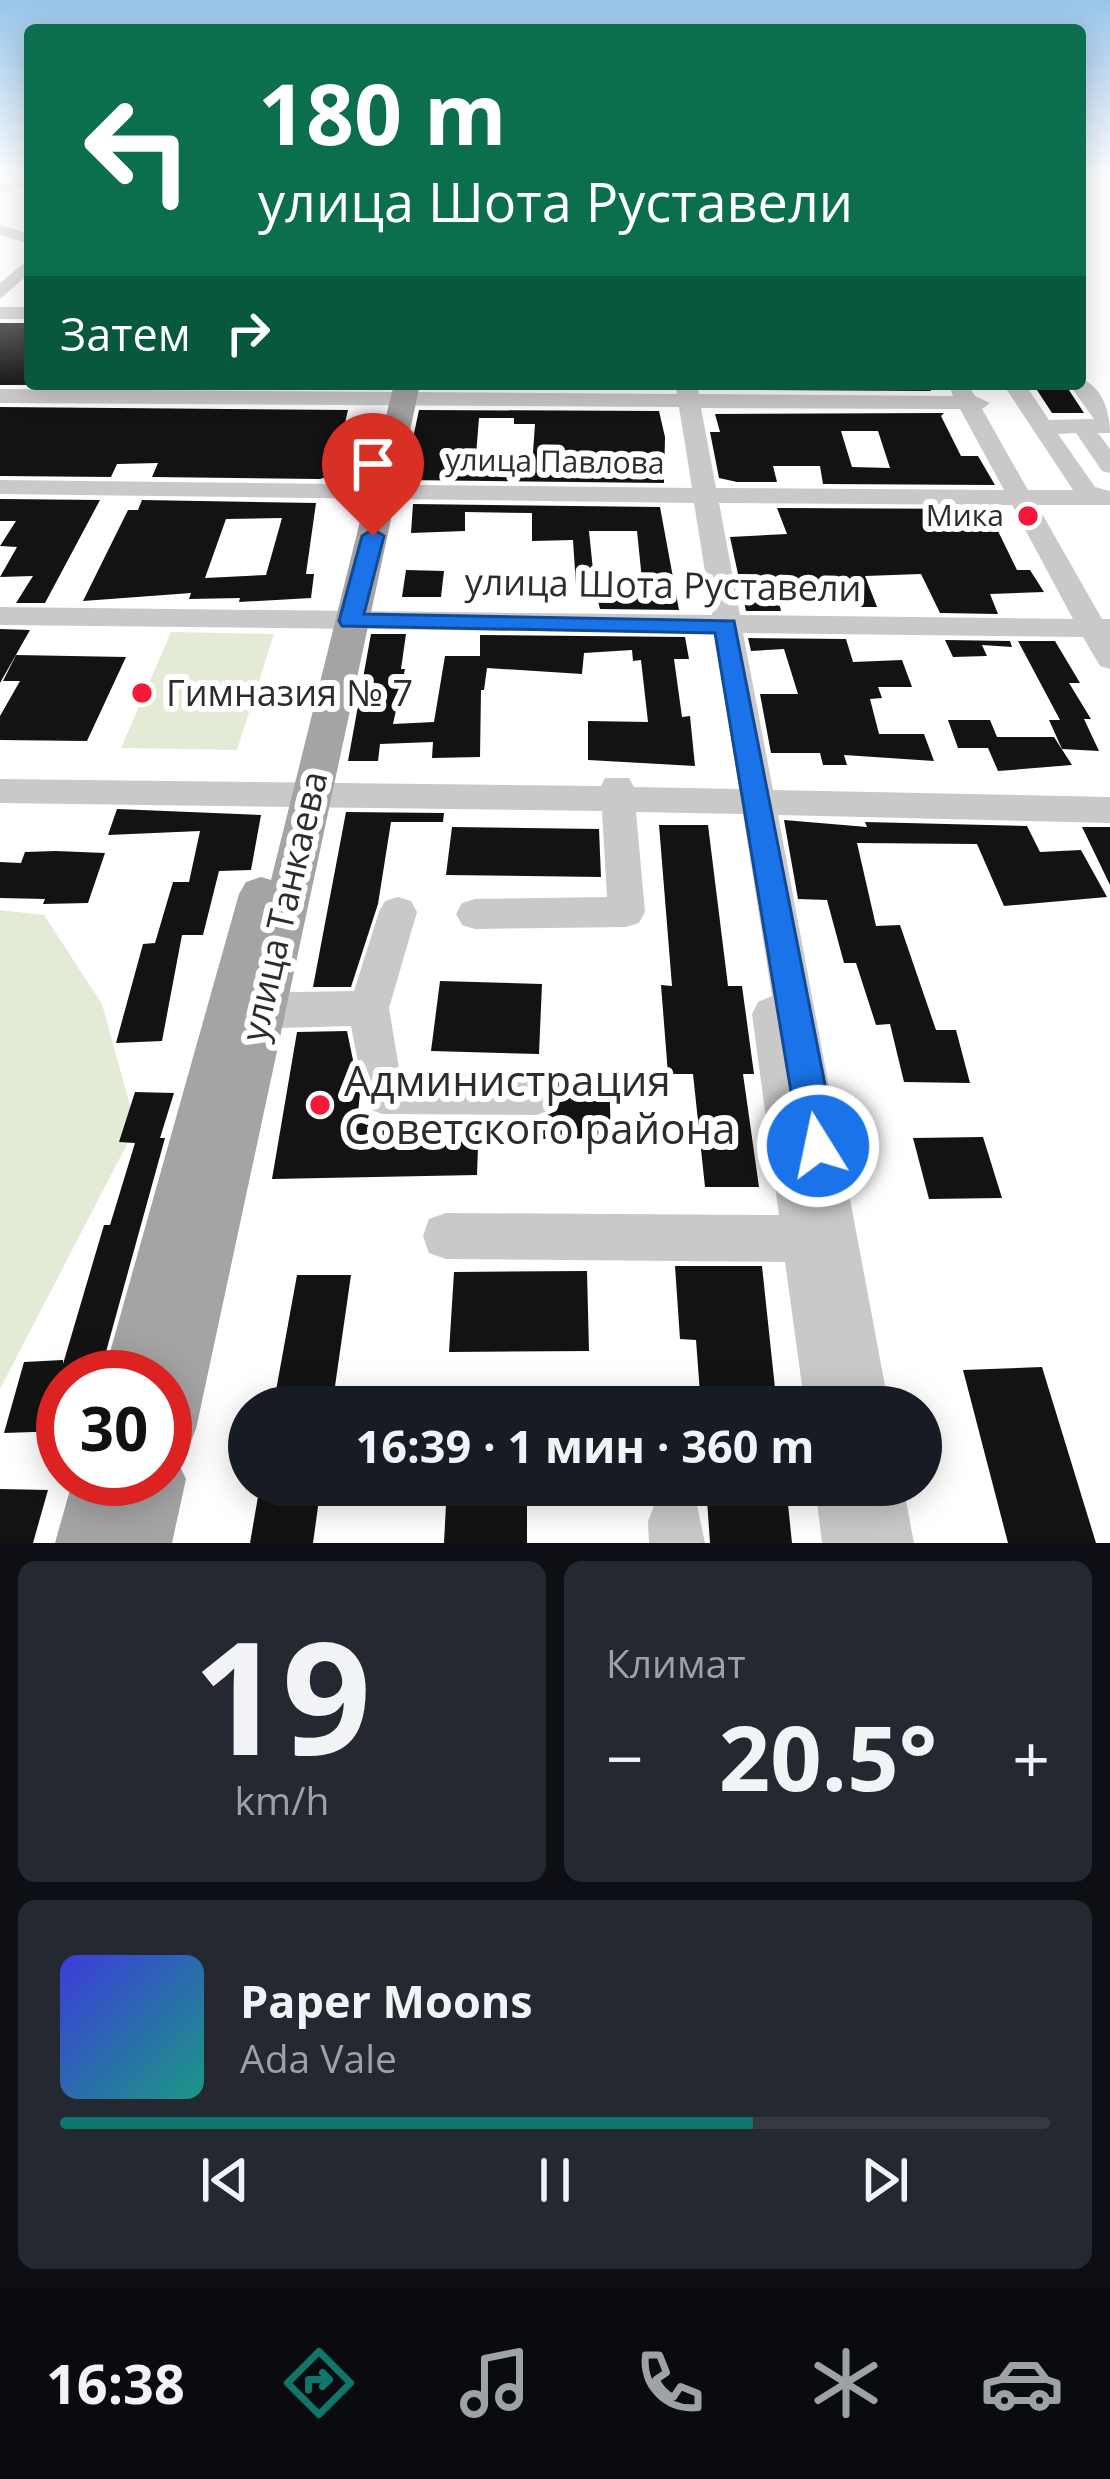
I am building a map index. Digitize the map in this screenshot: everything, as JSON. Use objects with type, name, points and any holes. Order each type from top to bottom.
[{"type":"main road","name":"улица Танкаева","points":[[141,1350],[244,1011],[398,391]]},
{"type":"main road","name":"улица Танкаева","points":[[180,1350],[244,1011]]},
{"type":"main road","points":[[88,1543],[98,1506]]},
{"type":"main road","points":[[139,1543],[148,1506]]},
{"type":"street","points":[[0,293],[24,269]]},
{"type":"street","points":[[1018,390],[1086,492],[1104,498]]},
{"type":"street","points":[[1084,390],[1110,426]]},
{"type":"street","points":[[0,396],[398,391],[968,394],[1104,627],[1110,659]]},
{"type":"street","points":[[682,392],[821,1240],[858,1386]]},
{"type":"street","points":[[1082,426],[1110,466]]},
{"type":"street","points":[[1043,427],[1110,426]]},
{"type":"street","name":"улица Павлова","points":[[0,487],[1104,498]]},
{"type":"street","name":"улица Шота Руставели","points":[[0,616],[1104,627]]},
{"type":"street","points":[[0,781],[300,787],[343,793],[746,796],[1110,810]]},
{"type":"street","points":[[0,791],[300,787]]},
{"type":"street","points":[[475,914],[626,913],[619,793]]},
{"type":"street","points":[[746,796],[1110,793]]},
{"type":"street","points":[[398,912],[369,1008],[382,1094],[537,1096]]},
{"type":"street","points":[[244,1011],[369,1008]]},
{"type":"street","points":[[446,1236],[821,1240]]},
{"type":"street","points":[[821,1240],[830,1386]]},
{"type":"street","points":[[845,1506],[850,1543]]},
{"type":"street","points":[[880,1506],[886,1543]]},
{"type":"green space","points":[[171,632],[274,634],[237,750],[121,748]]},
{"type":"green space","points":[[0,910],[44,915],[102,1004],[136,1127],[0,1389]]},
{"type":"building","points":[[0,323],[24,323],[24,385],[0,385]]},
{"type":"building","points":[[1037,390],[1069,390],[1084,413],[1052,413]]},
{"type":"building","points":[[0,407],[348,410],[333,475],[320,479],[152,477],[158,463],[117,464],[111,477],[0,476]]},
{"type":"building","points":[[419,410],[659,411],[665,437],[664,483],[404,480]],"holes":[[[479,418],[514,418],[514,424],[535,424],[532,467],[475,468]]]},
{"type":"building","points":[[944,413],[941,416],[961,456],[978,456],[995,485],[823,484],[820,466],[773,466],[777,482],[719,478],[710,432],[720,432],[715,414]],"holes":[[[841,431],[878,431],[890,468],[852,467]]]},
{"type":"building","points":[[0,499],[100,500],[45,603],[16,603],[33,576],[0,577],[17,547],[0,546],[16,521],[0,521]]},
{"type":"building","points":[[142,500],[316,503],[306,574],[314,574],[311,598],[239,602],[240,598],[189,599],[191,593],[83,601],[128,510],[138,510]],"holes":[[[282,518],[266,575],[205,578],[226,519]]]},
{"type":"building","points":[[413,504],[660,507],[679,610],[600,609],[594,585],[576,586],[573,540],[532,541],[532,513],[465,512],[465,531],[411,533]],"holes":[[[589,531],[637,531],[642,580],[594,580]]]},
{"type":"building","points":[[777,508],[993,509],[1002,525],[995,525],[1017,570],[1030,570],[1044,592],[990,594],[998,614],[940,613],[921,574],[865,576],[877,607],[857,607],[852,591],[811,592],[812,596],[778,597],[781,611],[746,611],[730,537],[787,534]]},
{"type":"building","points":[[406,570],[444,571],[441,597],[402,597]]},
{"type":"building","points":[[480,573],[562,577],[558,599],[476,597]]},
{"type":"building","points":[[0,629],[30,630],[0,683]]},
{"type":"building","points":[[371,634],[406,634],[401,669],[405,669],[393,724],[434,722],[445,656],[480,656],[480,635],[685,637],[689,659],[674,659],[682,717],[690,716],[695,766],[588,760],[588,721],[648,722],[641,660],[633,661],[632,650],[584,653],[582,674],[487,668],[481,690],[480,757],[432,758],[433,742],[380,744],[378,761],[348,761]]},
{"type":"building","points":[[748,638],[846,639],[853,662],[902,660],[912,687],[878,687],[882,698],[870,699],[879,734],[924,734],[934,761],[844,755],[847,765],[823,765],[820,753],[771,753],[760,694],[798,694],[784,649],[751,651]]},
{"type":"building","points":[[945,640],[1010,641],[1012,647],[982,645],[987,656],[953,657]]},
{"type":"building","points":[[1018,641],[1055,641],[1080,683],[1069,683],[1091,719],[1084,719],[1099,751],[1062,749],[1049,720],[1060,720]]},
{"type":"building","points":[[16,655],[126,657],[87,741],[0,740],[0,716],[20,681],[3,681]]},
{"type":"building","points":[[948,720],[990,720],[997,737],[1054,737],[1072,765],[998,771],[988,748],[958,748]]},
{"type":"building","points":[[117,809],[261,815],[251,870],[219,871],[203,935],[182,935],[162,1041],[116,1043],[143,944],[155,943],[173,882],[189,882],[200,831],[108,835]]},
{"type":"building","points":[[346,812],[444,813],[443,822],[391,822],[378,904],[351,987],[313,987]]},
{"type":"building","points":[[784,820],[867,827],[865,822],[1027,826],[1040,852],[1081,850],[1107,897],[1004,906],[977,844],[857,843],[876,926],[900,925],[936,1030],[956,1030],[970,1083],[904,1082],[890,1024],[876,1025],[856,963],[844,963],[827,900],[798,899]]},
{"type":"building","points":[[659,825],[708,825],[728,986],[742,986],[754,1074],[743,1074],[759,1187],[705,1187],[693,1074],[668,1074],[661,985],[672,986]]},
{"type":"building","points":[[452,827],[599,829],[601,877],[446,875]]},
{"type":"building","points":[[1082,827],[1110,827],[1110,885]]},
{"type":"building","points":[[25,852],[105,853],[88,903],[0,898],[0,862],[21,863]]},
{"type":"building","points":[[440,981],[542,984],[539,1054],[431,1051]]},
{"type":"building","points":[[347,1031],[360,1094],[357,1121],[479,1119],[477,1175],[272,1179],[297,1032]]},
{"type":"building","points":[[609,1075],[611,1138],[541,1139],[541,1118],[556,1111],[562,1097],[551,1076]]},
{"type":"building","points":[[135,1092],[174,1093],[106,1350],[67,1350],[104,1225],[110,1225],[135,1143],[119,1142]]},
{"type":"building","points":[[983,1137],[1002,1198],[929,1199],[913,1138]]},
{"type":"building","points":[[675,1266],[762,1266],[775,1386],[699,1386],[696,1340],[680,1339]]},
{"type":"building","points":[[587,1271],[589,1351],[449,1352],[454,1272]]},
{"type":"building","points":[[297,1275],[351,1275],[335,1386],[277,1386]]},
{"type":"building","points":[[36,1361],[36,1432],[4,1433],[24,1362]]},
{"type":"building","points":[[1042,1367],[1096,1543],[1008,1543],[963,1370]]},
{"type":"building","points":[[0,1489],[36,1490],[36,1506],[43,1506],[33,1543],[0,1543]]},
{"type":"building","points":[[256,1506],[318,1506],[313,1543],[250,1543]]},
{"type":"building","points":[[446,1506],[527,1506],[527,1543],[444,1543]]},
{"type":"building","points":[[707,1506],[788,1506],[792,1543],[710,1543]]},
{"type":"place","name":"Мика","points":[[1028,516]]},
{"type":"place","name":"Гимназия № 7","points":[[142,693]]},
{"type":"place","name":"Администрация Советского района","points":[[320,1105]]},
{"type":"route","points":[[373,536],[351,621],[725,626],[818,1146]]}]
